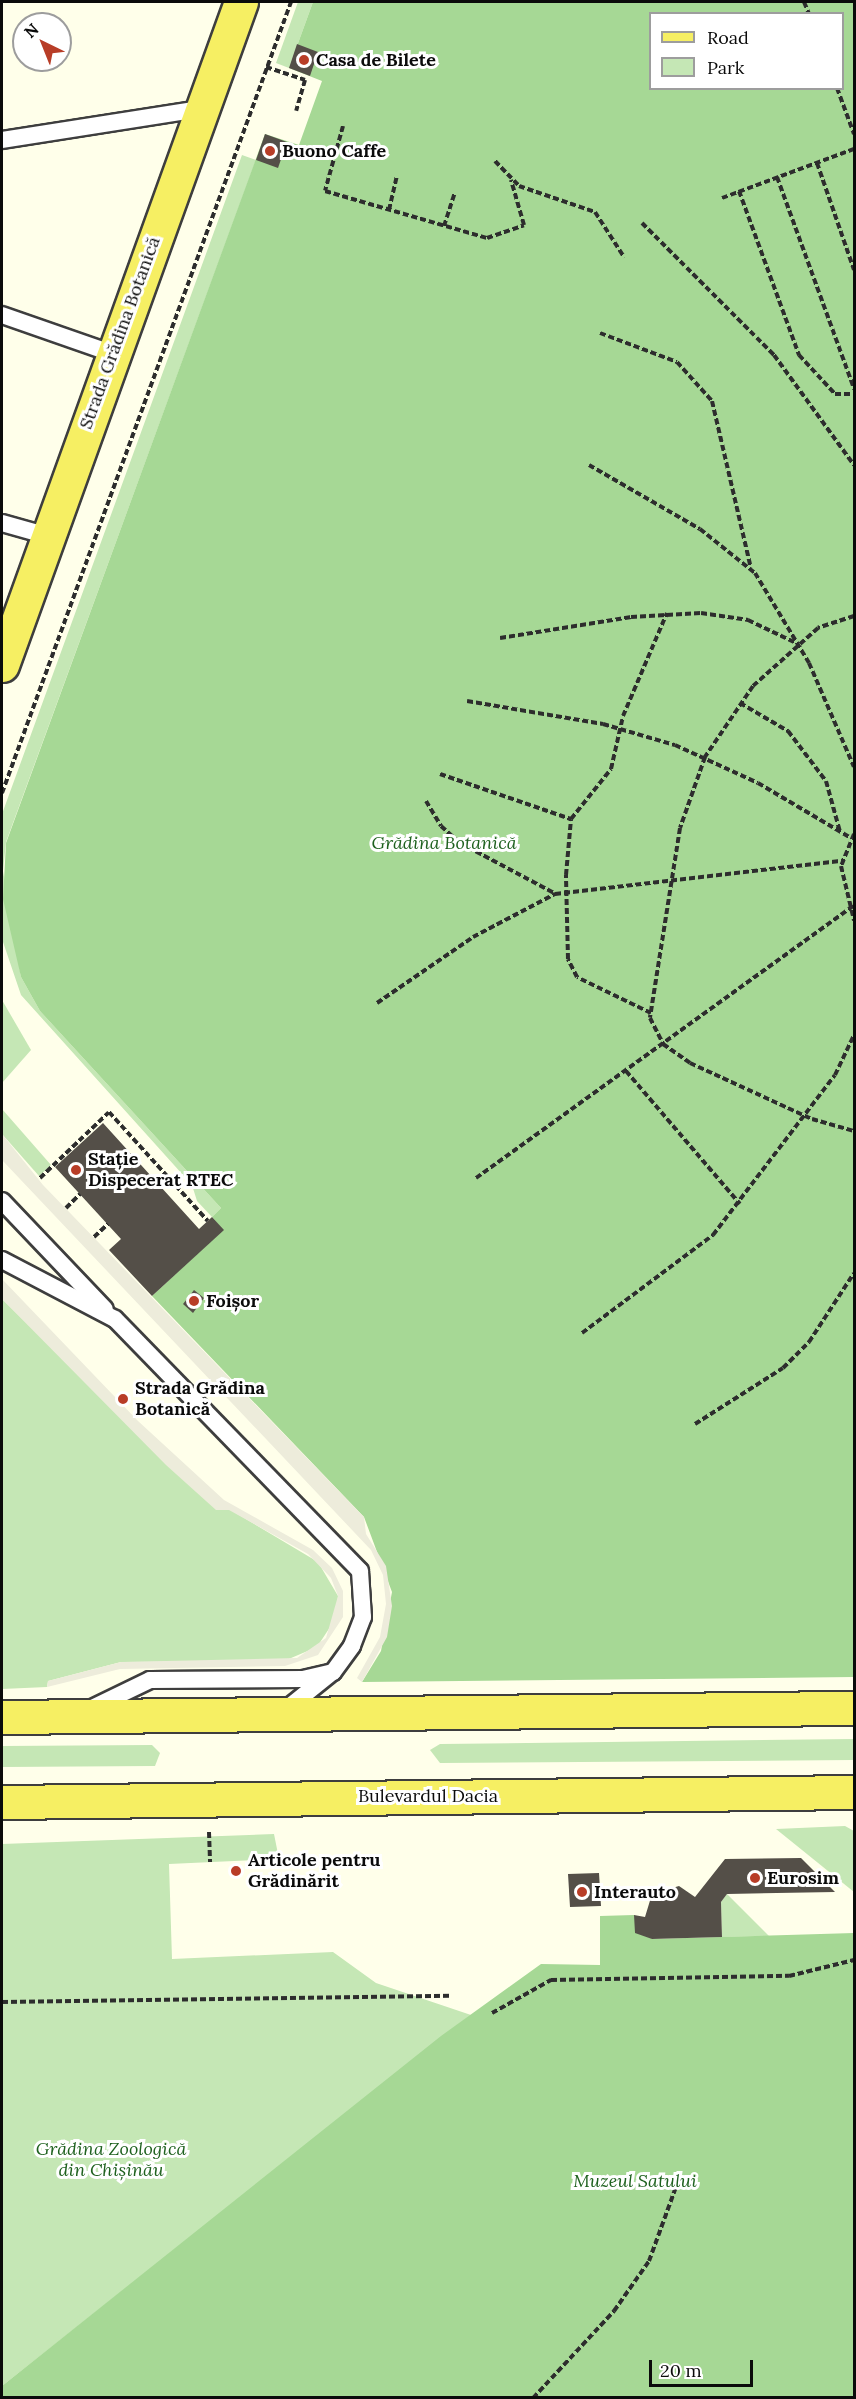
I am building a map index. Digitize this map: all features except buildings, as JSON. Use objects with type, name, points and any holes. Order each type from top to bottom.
[{"type":"main road","name":"Strada Grădina Botanică","points":[[2,665],[111,353],[241,2]]},
{"type":"main road","points":[[2,608],[46,543]]},
{"type":"main road","points":[[2,1717],[855,1708]]},
{"type":"main road","name":"Bulevardul Dacia","points":[[2,1802],[855,1792]]},
{"type":"lane","points":[[2,139],[201,109]]},
{"type":"lane","points":[[2,315],[111,353]]},
{"type":"lane","points":[[2,523],[46,543]]},
{"type":"lane","points":[[2,1201],[360,1571],[363,1617],[352,1646],[333,1672],[281,1713]]},
{"type":"lane","points":[[2,1260],[115,1319]]},
{"type":"lane","points":[[78,1715],[150,1680],[303,1678],[333,1672]]},
{"type":"path","points":[[2,793],[291,2]]},
{"type":"path","points":[[267,67],[306,80],[296,111]]},
{"type":"path","points":[[838,90],[855,134]]},
{"type":"path","points":[[342,126],[325,191],[488,238],[524,225],[511,180],[495,161]]},
{"type":"path","points":[[722,198],[855,149]]},
{"type":"path","points":[[817,163],[855,270]]},
{"type":"path","points":[[389,210],[398,176]]},
{"type":"path","points":[[739,191],[799,355],[835,394],[855,392],[777,177]]},
{"type":"path","points":[[511,180],[595,212],[624,257]]},
{"type":"path","points":[[444,226],[455,193]]},
{"type":"path","points":[[642,223],[774,355],[855,465]]},
{"type":"path","points":[[600,333],[676,362],[712,401],[751,569],[798,644],[855,767]]},
{"type":"path","points":[[589,465],[700,529],[751,569]]},
{"type":"path","points":[[500,638],[667,613],[748,620],[798,644]]},
{"type":"path","points":[[651,1013],[577,976],[568,959],[571,819],[610,769],[621,729],[667,613]]},
{"type":"path","points":[[855,616],[834,619],[798,644],[740,703],[705,757],[690,790],[670,877],[651,1013],[663,1044],[690,1063],[803,1115],[855,1131]]},
{"type":"path","points":[[467,701],[621,729],[705,757],[851,838]]},
{"type":"path","points":[[740,703],[792,736],[826,781],[840,832]]},
{"type":"path","points":[[440,774],[571,819]]},
{"type":"path","points":[[426,801],[441,826],[460,843],[555,894]]},
{"type":"path","points":[[855,834],[851,838],[842,861],[850,909],[855,920]]},
{"type":"path","points":[[377,1003],[473,937],[555,894],[670,877],[842,861]]},
{"type":"path","points":[[476,1178],[855,905]]},
{"type":"path","points":[[582,1333],[684,1260],[740,1204],[803,1115],[835,1075],[855,1035]]},
{"type":"path","points":[[626,1071],[740,1204]]},
{"type":"path","points":[[40,1178],[109,1112],[208,1221]]},
{"type":"path","points":[[66,1208],[80,1194]]},
{"type":"path","points":[[94,1237],[108,1224]]},
{"type":"path","points":[[696,1424],[783,1368],[809,1342],[855,1272]]},
{"type":"path","points":[[492,2013],[551,1980],[789,1976],[855,1960]]},
{"type":"path","points":[[2,2002],[451,1996]]},
{"type":"path","points":[[533,2397],[614,2311],[649,2261],[677,2184]]},
{"type":"green space","points":[[298,2],[313,2],[289,68],[276,63]]},
{"type":"green space","name":"Grădina Botanică","points":[[313,2],[854,2],[854,1677],[362,1682],[381,1651],[392,1592],[364,1517],[152,1296],[223,1230],[212,1217],[221,1208],[40,1011],[21,977],[3,899],[6,843],[265,134],[299,145],[322,81],[289,68]]},
{"type":"green space","points":[[242,155],[256,160],[6,842],[3,871],[21,977],[40,1011],[221,1208],[212,1217],[197,1201],[192,1185],[21,995],[2,939],[2,814]]},
{"type":"green space","points":[[2,1000],[31,1050],[2,1083]]},
{"type":"green space","points":[[2,1109],[51,1165],[39,1176],[2,1134]]},
{"type":"green space","points":[[2,1299],[216,1509],[229,1509],[318,1562],[338,1596],[336,1618],[317,1647],[284,1661],[121,1662],[48,1681],[47,1687],[2,1689]]},
{"type":"green space","points":[[854,1739],[854,1760],[440,1763],[430,1750],[440,1744]]},
{"type":"green space","points":[[152,1745],[160,1753],[155,1766],[2,1767],[2,1746]]},
{"type":"green space","points":[[845,1826],[854,1831],[854,1892],[776,1829]]},
{"type":"green space","name":"Grădina Zoologică din Chișinău","points":[[274,1834],[279,1859],[169,1864],[172,1959],[333,1952],[376,1983],[471,2015],[2,2386],[2,1844]]},
{"type":"green space","points":[[727,1894],[769,1936],[722,1937],[721,1902]]},
{"type":"green space","name":"Muzeul Satului","points":[[634,1915],[652,1939],[854,1933],[854,2397],[2,2398],[2,2386],[441,2036],[541,1964],[600,1965],[600,1916]]},
{"type":"shaded area","points":[[2,1134],[43,1185],[364,1517],[366,1534],[386,1566],[392,1606],[387,1637],[362,1682],[357,1678],[380,1637],[386,1604],[383,1575],[371,1550],[2,1160]]},
{"type":"shaded area","points":[[2,1279],[138,1421],[224,1500],[313,1550],[332,1568],[343,1591],[343,1617],[318,1655],[285,1666],[120,1669],[47,1687],[48,1681],[121,1662],[297,1658],[326,1638],[338,1596],[331,1578],[308,1554],[229,1510],[216,1510],[166,1465],[2,1299]]},
{"type":"place","name":"Casa de Bilete","points":[[304,60]]},
{"type":"place","name":"Buono Caffe","points":[[270,151]]},
{"type":"place","name":"Stație Dispecerat RTEC","points":[[76,1170]]},
{"type":"place","name":"Foișor","points":[[194,1301]]},
{"type":"place","name":"Strada Grădina Botanică","points":[[123,1399]]},
{"type":"place","name":"Articole pentru Grădinărit","points":[[236,1871]]},
{"type":"place","name":"Eurosim","points":[[755,1878]]},
{"type":"place","name":"Interauto","points":[[582,1892]]}]
